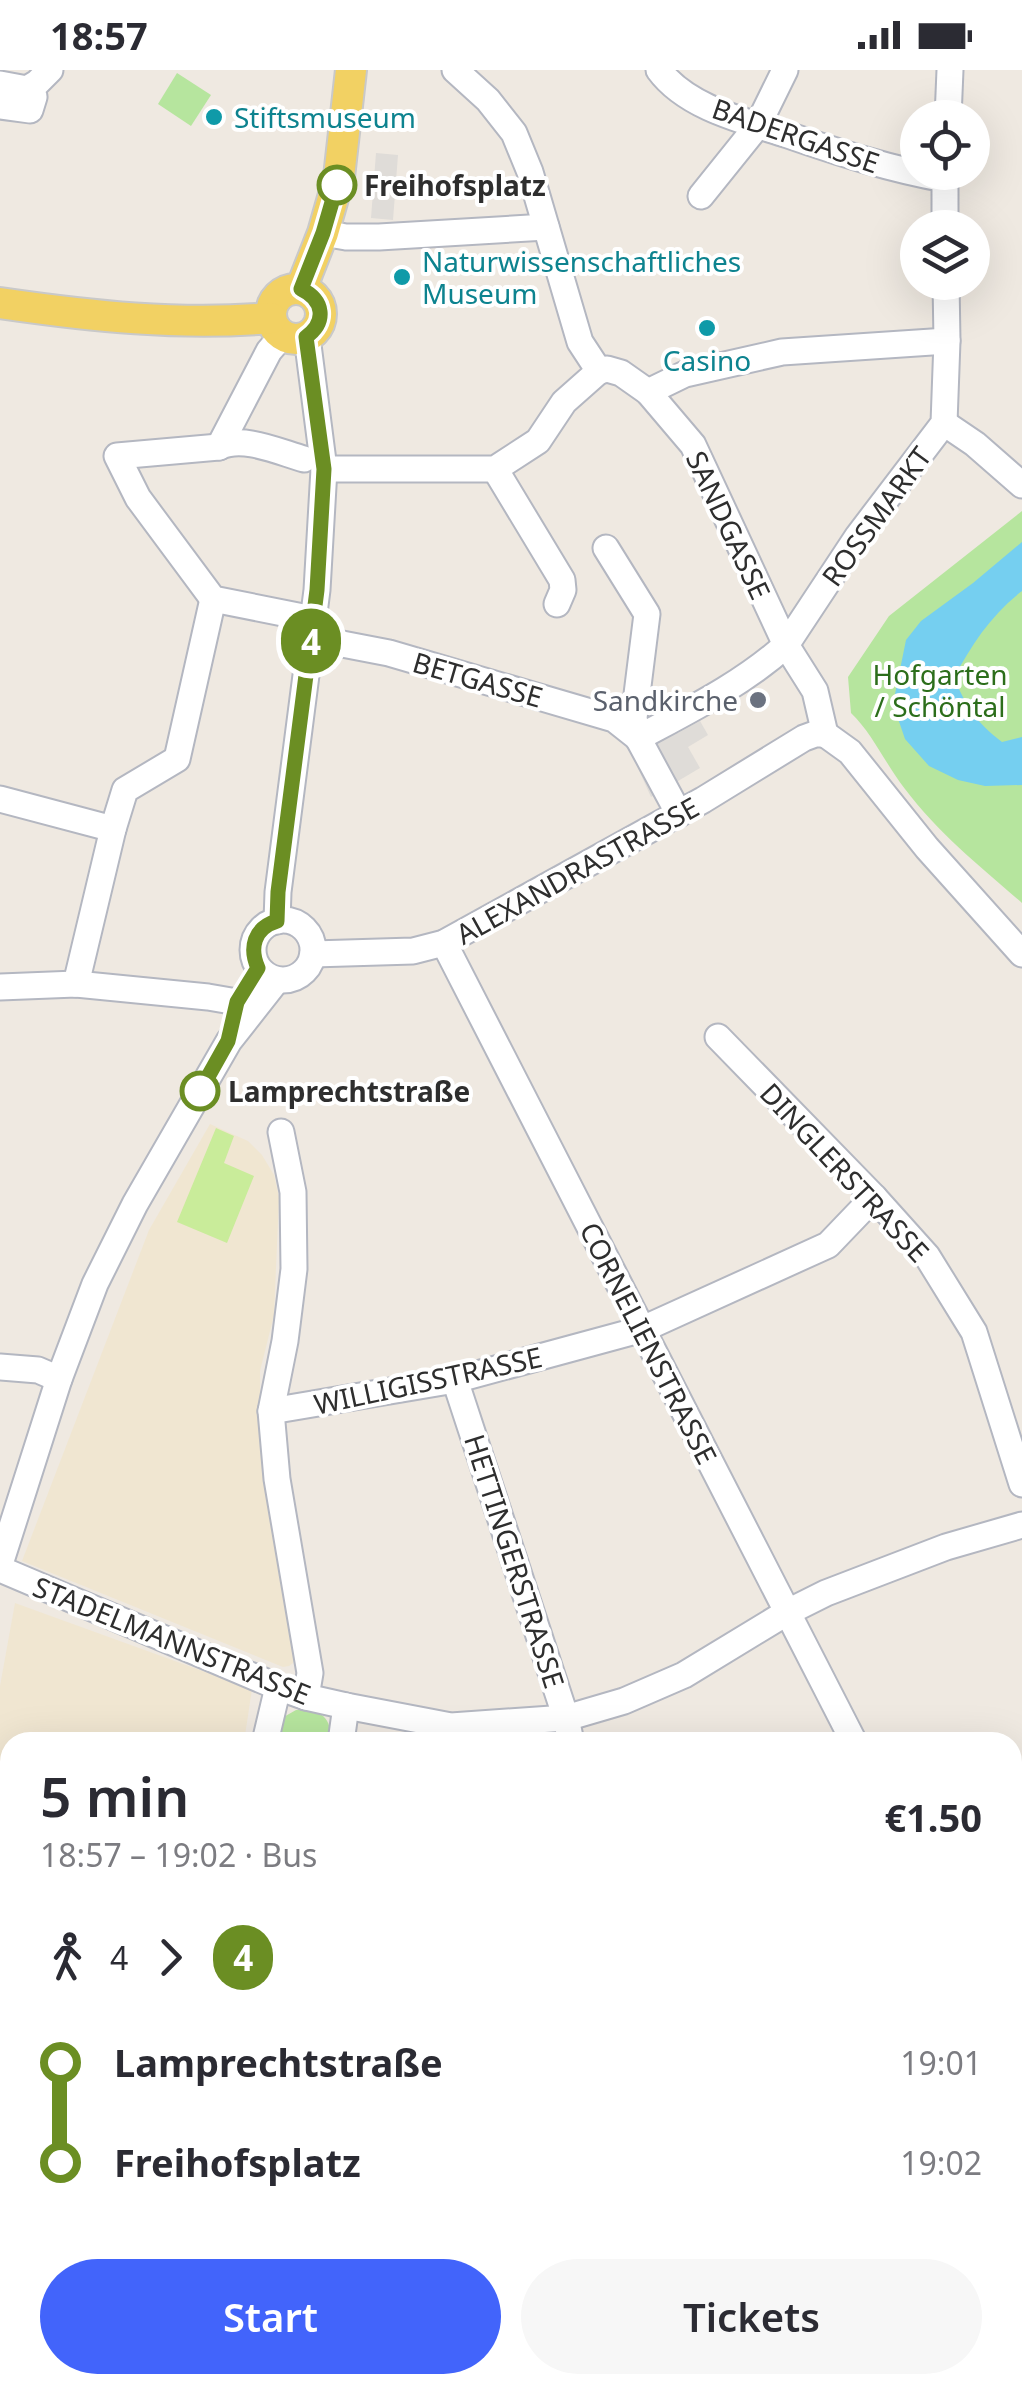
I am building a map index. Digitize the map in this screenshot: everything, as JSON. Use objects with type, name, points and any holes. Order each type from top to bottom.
[{"type":"main road","points":[[301,289],[323,233],[339,176],[351,70]]},
{"type":"main road","points":[[0,303],[135,319],[213,322],[286,330],[315,331],[321,312],[311,294],[293,289],[277,298],[272,307],[286,330]]},
{"type":"street","points":[[0,84],[27,89],[50,70]]},
{"type":"street","points":[[76,984],[125,790],[177,759],[213,598],[138,498],[117,456],[219,447],[227,443],[250,444],[314,464],[495,469],[538,441],[564,402],[599,371],[580,342],[530,172],[514,134],[488,100],[455,70]]},
{"type":"street","name":"BADERGASSE","points":[[659,70],[679,90],[711,108],[870,162],[900,168]]},
{"type":"street","points":[[701,196],[758,125],[785,70]]},
{"type":"street","points":[[949,100],[950,70]]},
{"type":"street","points":[[0,106],[30,110],[34,98],[27,89]]},
{"type":"street","points":[[323,233],[379,237],[546,226]]},
{"type":"street","name":"ROSSMARKT","points":[[786,645],[858,536],[944,422],[946,300]]},
{"type":"street","points":[[219,447],[270,350],[286,330]]},
{"type":"street","points":[[277,921],[312,628],[314,464],[286,330]]},
{"type":"street","points":[[648,392],[685,374],[782,352],[947,341]]},
{"type":"street","name":"SANDGASSE","points":[[599,371],[621,373],[648,392],[693,445],[786,645]]},
{"type":"street","points":[[944,422],[1022,485]]},
{"type":"street","points":[[495,469],[562,580],[563,590],[557,604]]},
{"type":"street","points":[[606,548],[648,614],[634,718],[638,738],[679,814]]},
{"type":"street","name":"BETGASSE","points":[[213,598],[614,719],[638,738]]},
{"type":"street","points":[[638,738],[719,692],[786,645],[815,691],[825,734],[850,752],[927,848],[1022,954]]},
{"type":"street","name":"ALEXANDRASTRASSE","points":[[313,954],[413,951],[444,943],[679,814],[804,738],[825,734]]},
{"type":"street","points":[[0,799],[113,829]]},
{"type":"street","points":[[291,921],[301,926],[312,943],[313,954],[309,966],[290,980],[268,974],[253,956],[253,944],[258,932],[268,924],[291,921]]},
{"type":"street","name":"CORNELIENSTRASSE","points":[[444,943],[849,1732]]},
{"type":"street","points":[[0,1567],[59,1378],[89,1298],[127,1219],[244,1006],[268,974]]},
{"type":"street","points":[[0,987],[76,984],[208,997],[244,1006]]},
{"type":"street","name":"DINGLERSTRASSE","points":[[718,1037],[927,1256],[974,1332],[1022,1484]]},
{"type":"street","points":[[280,1132],[293,1192],[294,1269],[271,1411],[277,1479],[310,1672],[306,1697]]},
{"type":"street","name":"WILLIGISSTRASSE","points":[[271,1411],[455,1380],[642,1330],[828,1245],[874,1197]]},
{"type":"street","points":[[0,1367],[38,1370],[59,1378]]},
{"type":"street","name":"HETTINGERSTRASSE","points":[[455,1380],[568,1730]]},
{"type":"street","name":"STADELMANNSTRASSE","points":[[0,1567],[306,1697],[451,1726],[568,1730],[684,1675],[826,1593],[946,1546],[1022,1526]]},
{"type":"street","points":[[267,1732],[278,1687]]},
{"type":"street","points":[[342,1732],[346,1706]]},
{"type":"shaded area","name":"Freihofsplatz","points":[[376,153],[398,155],[393,220],[371,218]]},
{"type":"shaded area","points":[[620,713],[654,714],[678,733],[700,721],[708,735],[688,747],[700,768],[651,797],[628,746],[613,735]]},
{"type":"shaded area","points":[[210,1124],[248,1141],[262,1155],[274,1175],[279,1197],[274,1315],[260,1371],[260,1393],[263,1473],[294,1656],[293,1663],[283,1667],[22,1561],[149,1230]]},
{"type":"shaded area","points":[[15,1603],[252,1689],[246,1732],[0,1732],[0,1686]]},
{"type":"green space","points":[[177,73],[211,95],[191,126],[158,104]]},
{"type":"green space","name":"Hofgarten / Schöntal","points":[[1022,511],[1022,903],[946,835],[905,789],[851,713],[848,677],[889,616]]},
{"type":"green space","points":[[216,1128],[234,1136],[224,1163],[254,1176],[227,1243],[177,1222]]},
{"type":"green space","points":[[296,1710],[312,1711],[327,1720],[330,1732],[278,1732],[282,1718]]},
{"type":"water","points":[[1022,542],[1022,591],[983,631],[954,678],[973,714],[993,735],[1002,742],[1022,737],[1022,785],[985,786],[958,780],[929,766],[905,739],[893,704],[906,640],[921,621]]},
{"type":"bus line","name":"4","points":[[200,1091],[228,1041],[237,1002],[258,968],[253,956],[258,932],[277,921],[317,590],[324,469],[306,337],[315,331],[321,312],[318,302],[301,289],[337,185]]},
{"type":"place","name":"Stiftsmuseum","points":[[214,117]]},
{"type":"place","name":"Freihofsplatz","points":[[337,185]]},
{"type":"place","name":"Naturwissenschaftliches Museum","points":[[402,277]]},
{"type":"place","name":"Casino","points":[[707,328]]},
{"type":"place","name":"Sandkirche","points":[[758,700]]},
{"type":"place","name":"Lamprechtstraße","points":[[200,1091]]}]
